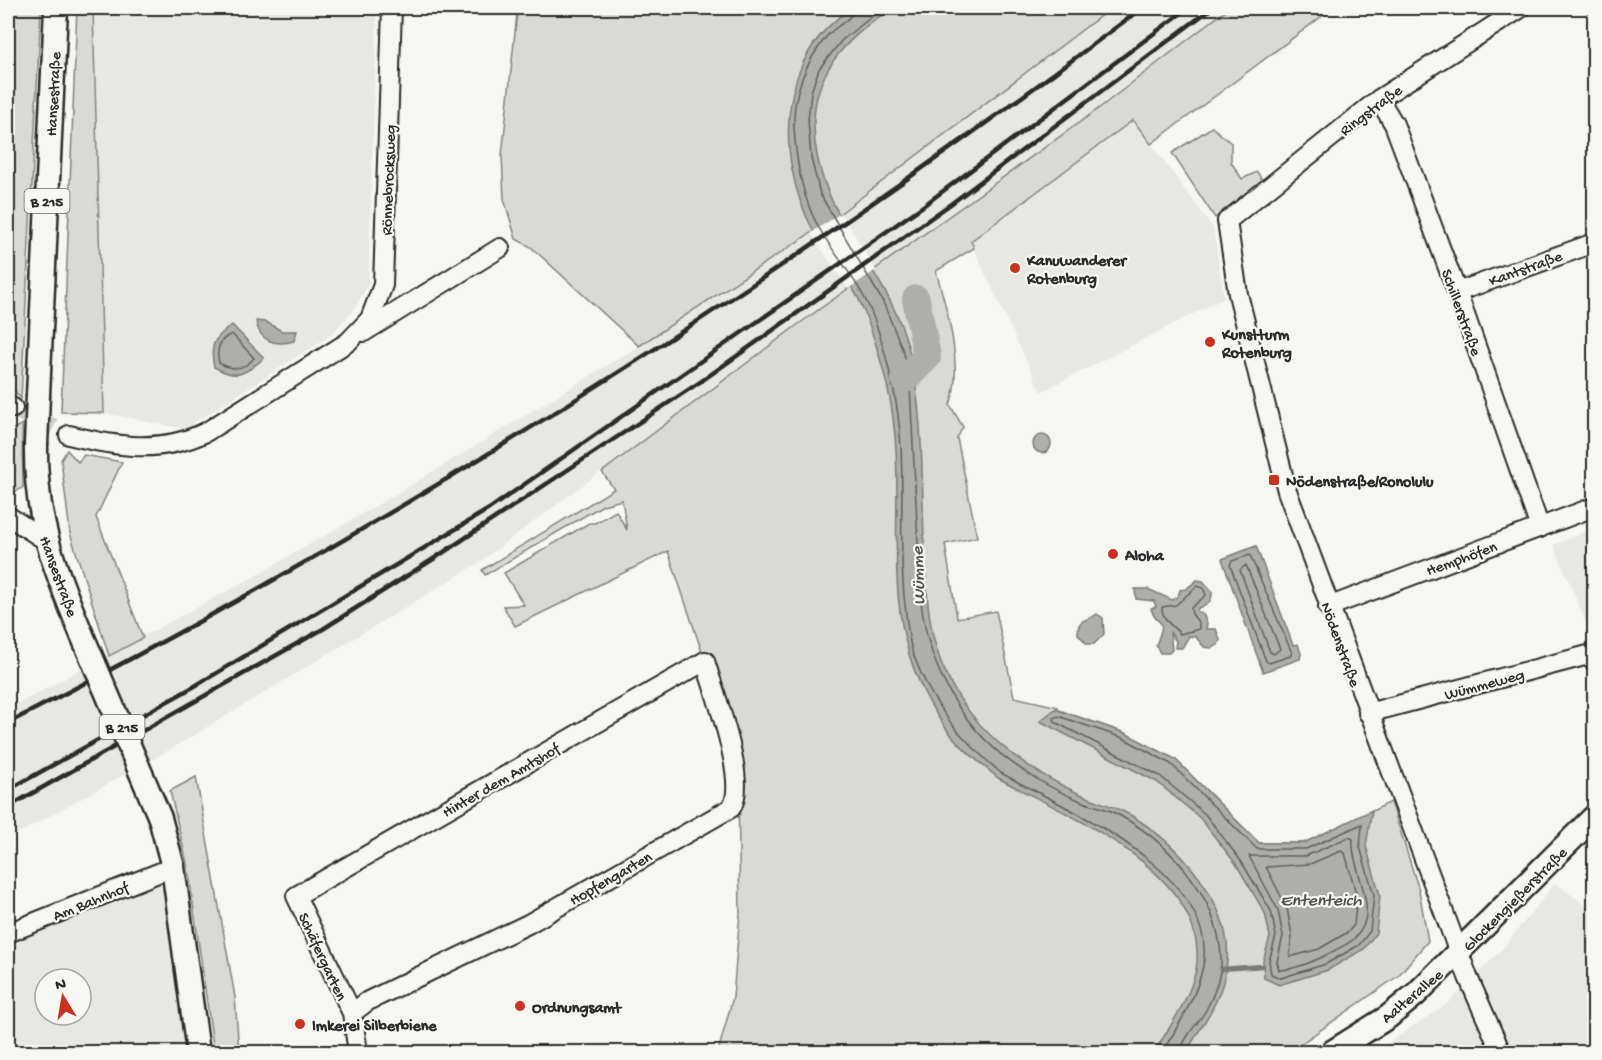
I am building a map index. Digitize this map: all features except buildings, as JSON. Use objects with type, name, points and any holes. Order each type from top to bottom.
[{"type":"main road","name":"Hansestraße","points":[[56,8],[38,395],[37,487],[45,540],[82,635],[160,818],[173,867],[198,1053]]},
{"type":"main road","name":"Glockengießerstraße","points":[[1459,953],[1594,817]]},
{"type":"main road","name":"Aalterallee","points":[[1332,1053],[1388,1017],[1459,953]]},
{"type":"street","name":"Rönnebrocksweg","points":[[348,342],[370,319],[383,285],[392,8]]},
{"type":"street","name":"Ringstraße","points":[[1227,221],[1379,99],[1521,8]]},
{"type":"street","name":"Schillerstraße","points":[[1379,99],[1394,124],[1547,525]]},
{"type":"street","name":"Nödenstraße","points":[[1227,221],[1238,294],[1286,485],[1368,714],[1459,953],[1501,1053]]},
{"type":"street","name":"Kantstraße","points":[[1457,292],[1594,243]]},
{"type":"street","name":"Rönnebrocksweg","points":[[69,435],[109,444],[142,447],[186,442],[206,432],[500,248]]},
{"type":"street","name":"Hemphöfen","points":[[1328,607],[1594,507]]},
{"type":"street","points":[[8,516],[45,540]]},
{"type":"street","name":"Wümmeweg","points":[[1368,714],[1592,654],[1594,661]]},
{"type":"street","name":"Hinter dem Amtshof","points":[[296,896],[705,662]]},
{"type":"street","name":"Hopfengarten","points":[[352,1013],[368,1001],[528,924],[732,808],[737,801],[738,791],[728,735],[705,662]]},
{"type":"street","name":"Am Bahnhof","points":[[8,933],[173,867]]},
{"type":"street","name":"Schäfergarten","points":[[296,896],[352,1013],[357,1053]]},
{"type":"shaded area","points":[[9,8],[41,8],[21,399],[8,382],[8,295],[11,292],[8,152]]},
{"type":"shaded area","points":[[77,8],[93,8],[104,413],[61,412]]},
{"type":"shaded area","points":[[93,8],[377,8],[368,285],[352,312],[328,337],[185,429],[104,413]]},
{"type":"shaded area","points":[[483,8],[1111,8],[838,215],[639,346],[531,247],[516,239],[504,199],[502,156],[517,13]]},
{"type":"shaded area","points":[[1111,8],[1229,8],[1094,112],[796,326],[477,564],[171,749],[8,839],[8,709],[257,575],[403,490],[639,346],[838,215]]},
{"type":"shaded area","points":[[1229,8],[1333,8],[1151,144],[1133,120],[971,241],[974,248],[936,271],[949,320],[955,356],[954,390],[950,405],[963,427],[957,438],[977,537],[945,544],[957,618],[996,611],[1014,697],[1058,707],[1056,709],[1125,733],[1175,759],[1259,843],[1304,843],[1391,802],[1419,890],[1428,941],[1398,976],[1289,1052],[718,1052],[733,997],[740,913],[738,791],[705,661],[668,551],[515,626],[503,606],[524,605],[504,573],[589,523],[595,523],[616,511],[627,530],[622,500],[603,505],[485,575],[482,570],[614,489],[602,472],[796,326],[1094,112]]},
{"type":"shaded area","points":[[1133,119],[1213,228],[1224,298],[1041,392],[970,241]]},
{"type":"shaded area","points":[[1212,127],[1231,143],[1231,162],[1242,179],[1257,172],[1263,181],[1215,218],[1172,153]]},
{"type":"shaded area","points":[[22,424],[23,487],[8,497],[8,432]]},
{"type":"shaded area","points":[[67,450],[78,462],[84,455],[122,462],[96,517],[143,638],[109,656],[70,533],[61,460]]},
{"type":"shaded area","points":[[1594,528],[1594,642],[1554,545]]},
{"type":"shaded area","points":[[196,777],[235,997],[239,1052],[214,1052],[188,868],[170,791]]},
{"type":"shaded area","points":[[173,867],[198,1052],[8,1052],[8,933]]},
{"type":"shaded area","points":[[1555,883],[1594,911],[1594,1052],[1375,1052],[1447,1004],[1504,947]]},
{"type":"water","name":"Wümme","points":[[853,8],[894,8],[851,40],[829,68],[816,100],[814,119],[816,153],[825,184],[838,213],[887,294],[910,354],[915,379],[922,457],[927,590],[936,648],[958,696],[971,715],[1003,747],[1040,773],[1080,794],[1132,816],[1150,828],[1184,859],[1212,898],[1227,940],[1225,975],[1212,1010],[1186,1052],[1154,1052],[1174,1021],[1192,985],[1197,962],[1193,929],[1178,899],[1155,872],[1125,849],[1092,828],[998,778],[965,750],[948,731],[922,689],[907,646],[899,604],[896,561],[897,474],[894,430],[887,385],[860,302],[813,230],[801,202],[792,172],[789,140],[790,109],[796,79],[809,52],[828,28]]},
{"type":"water","points":[[256,321],[266,322],[282,331],[297,331],[294,341],[281,343],[269,341],[261,334]]},
{"type":"water","points":[[232,325],[264,358],[240,374],[229,373],[214,367],[212,353],[214,342]]},
{"type":"water","points":[[1042,435],[1048,438],[1051,444],[1048,450],[1042,453],[1036,450],[1033,444],[1036,438]]},
{"type":"water","points":[[1256,546],[1293,645],[1298,644],[1301,654],[1300,659],[1263,672],[1222,559]]},
{"type":"water","points":[[1197,580],[1203,581],[1212,591],[1210,600],[1197,611],[1203,614],[1207,623],[1206,629],[1216,629],[1220,640],[1218,645],[1212,648],[1204,647],[1196,637],[1189,636],[1182,648],[1175,648],[1176,641],[1170,632],[1172,650],[1169,653],[1160,653],[1156,645],[1161,625],[1151,608],[1156,607],[1154,601],[1136,599],[1135,589],[1148,589],[1172,600],[1178,596],[1180,590],[1186,589]]},
{"type":"water","points":[[1097,614],[1103,618],[1104,634],[1094,644],[1087,644],[1078,634],[1079,625]]},
{"type":"water","name":"Ententeich","points":[[1055,709],[1125,733],[1175,759],[1259,843],[1304,843],[1372,810],[1366,846],[1380,895],[1376,933],[1364,949],[1328,970],[1279,985],[1264,978],[1263,961],[1270,937],[1265,913],[1236,864],[1200,818],[1157,782],[1040,721]]},
{"type":"pier","points":[[841,213],[876,270],[848,289],[811,233]]},
{"type":"waterway","points":[[905,379],[927,357],[916,299]]},
{"type":"waterway","points":[[1221,969],[1263,966]]},
{"type":"tunnel","points":[[13,408],[69,435]]},
{"type":"railway","points":[[8,723],[156,645],[303,563],[448,478],[590,390],[731,299],[870,205],[1007,108],[1142,8]]},
{"type":"railway","points":[[8,790],[195,686],[489,509],[923,206],[1188,8]]},
{"type":"railway","points":[[8,807],[323,629],[435,558],[703,380],[952,203],[1212,8]]},
{"type":"place","name":"Kanuwanderer Rotenburg","points":[[1015,268]]},
{"type":"place","name":"Kunstturm Rotenburg","points":[[1210,342]]},
{"type":"place","name":"Nödenstraße/Ronolulu","points":[[1274,480]]},
{"type":"place","name":"Aloha","points":[[1113,554]]},
{"type":"place","name":"Ordnungsamt","points":[[520,1006]]},
{"type":"place","name":"Imkerei Silberbiene","points":[[300,1024]]}]
